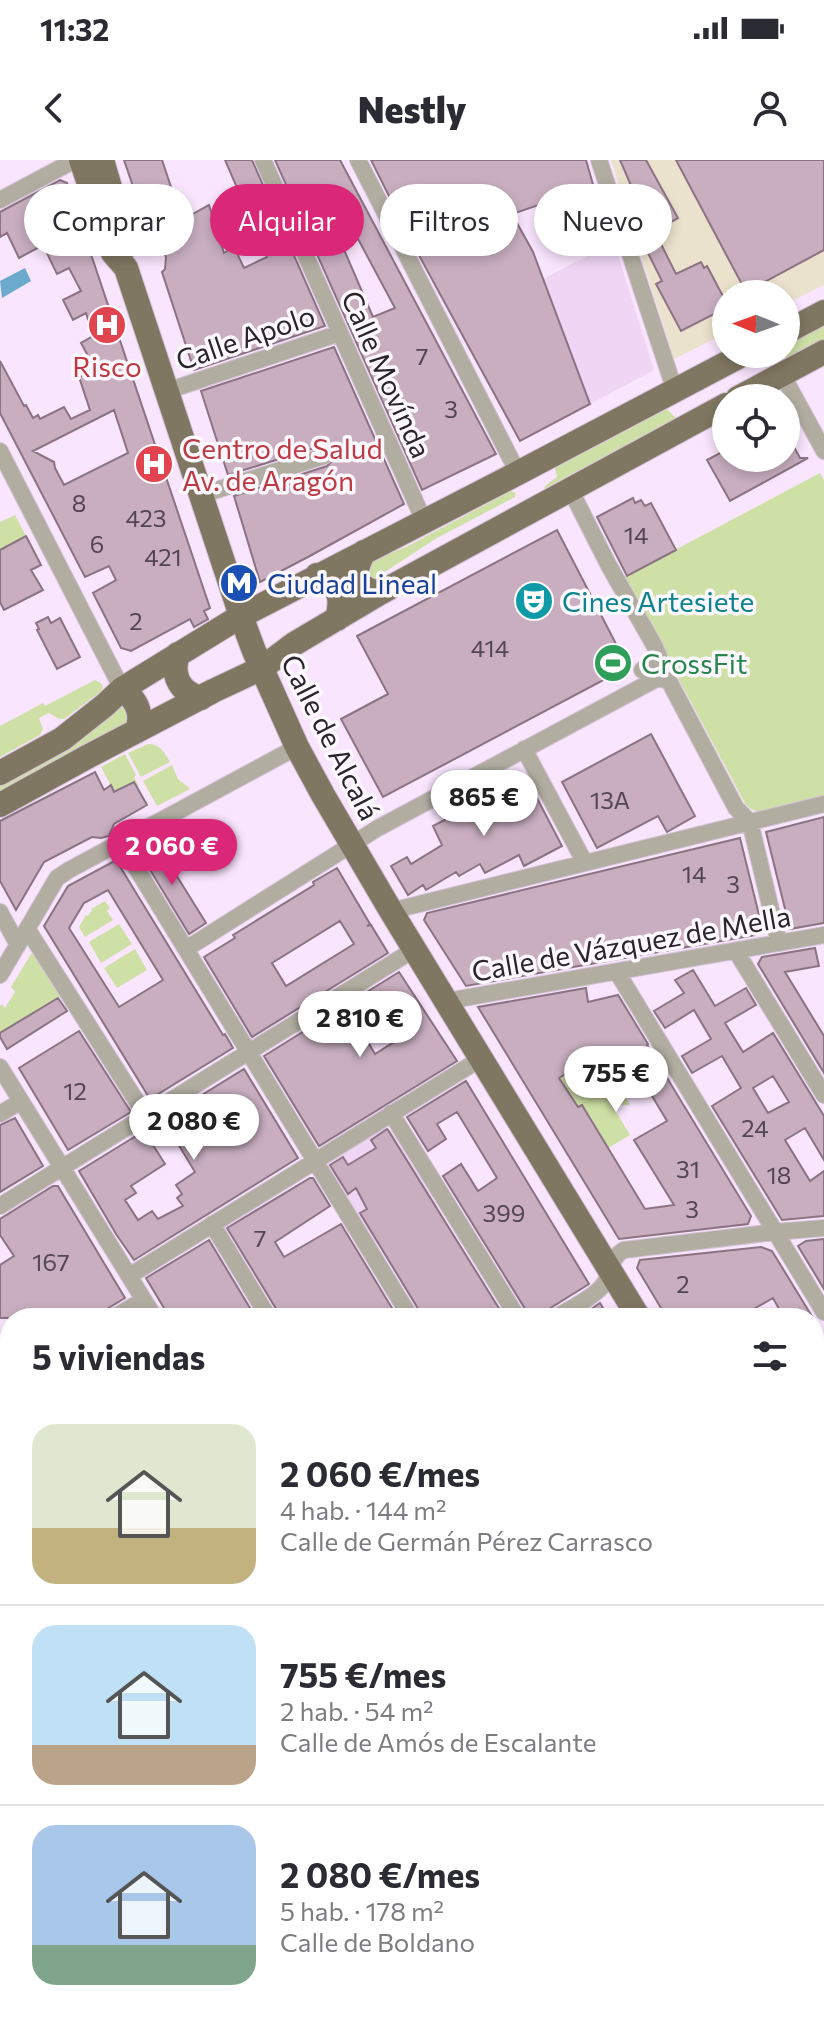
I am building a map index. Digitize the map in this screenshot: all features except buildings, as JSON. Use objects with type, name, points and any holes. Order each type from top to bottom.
[{"type":"main road","name":"Calle de Alcalá","points":[[78,160],[113,253],[126,268],[241,616],[297,747],[391,911],[633,1308]]},
{"type":"main road","name":"Calle de Alcalá","points":[[102,160],[128,249],[126,268]]},
{"type":"main road","points":[[800,325],[824,312]]},
{"type":"main road","points":[[764,384],[824,352]]},
{"type":"main road","points":[[0,773],[62,739],[122,689],[241,616],[718,368]]},
{"type":"main road","points":[[778,368],[782,374]]},
{"type":"main road","points":[[675,391],[687,409],[704,416]]},
{"type":"main road","points":[[0,805],[262,668],[294,644],[380,593],[712,412]]},
{"type":"main road","points":[[408,578],[413,567],[438,546],[517,503],[524,488],[518,473]]},
{"type":"main road","points":[[364,552],[357,565],[356,576],[368,590],[380,593]]},
{"type":"main road","points":[[317,575],[338,591],[341,602],[337,619]]},
{"type":"main road","points":[[178,654],[175,663],[178,682],[191,695],[201,698]]},
{"type":"main road","points":[[122,689],[136,702],[140,712],[137,731]]},
{"type":"street","points":[[0,200],[78,160]]},
{"type":"street","name":"Calle Movínda","points":[[263,160],[424,521]]},
{"type":"street","points":[[358,160],[518,473]]},
{"type":"street","points":[[599,160],[675,391]]},
{"type":"street","name":"Calle Apolo","points":[[167,391],[340,333]]},
{"type":"street","points":[[782,374],[824,451]]},
{"type":"street","points":[[0,451],[122,689]]},
{"type":"street","points":[[201,495],[324,456]]},
{"type":"street","points":[[186,949],[378,828],[524,749],[648,675],[660,659],[570,489]]},
{"type":"street","points":[[648,675],[669,681],[736,808],[750,822],[779,943]]},
{"type":"street","points":[[0,975],[57,878],[297,747]]},
{"type":"street","points":[[524,749],[585,863]]},
{"type":"street","points":[[391,911],[824,804]]},
{"type":"street","points":[[121,843],[405,1308]]},
{"type":"street","points":[[0,912],[18,945]]},
{"type":"street","points":[[28,930],[146,1116]]},
{"type":"street","name":"Calle de Vázquez de Mella","points":[[447,1001],[824,935]]},
{"type":"street","points":[[0,1206],[415,949]]},
{"type":"street","points":[[736,951],[824,1095]]},
{"type":"street","points":[[617,972],[822,1308]]},
{"type":"street","points":[[129,1276],[482,1058]]},
{"type":"street","points":[[0,1067],[148,1308]]},
{"type":"street","points":[[0,1114],[21,1101]]},
{"type":"street","points":[[391,1113],[512,1308]]},
{"type":"street","points":[[212,1224],[263,1308]]},
{"type":"street","points":[[571,1308],[597,1291],[607,1279],[617,1254],[624,1250],[824,1228]]},
{"type":"street","points":[[130,1308],[143,1300]]},
{"type":"shaded area","points":[[611,160],[824,160],[824,285],[800,297],[800,280],[712,280],[712,340],[674,359],[641,256],[672,256],[672,184],[619,184]]},
{"type":"shaded area","points":[[587,256],[618,256],[654,370],[590,404],[543,279]]},
{"type":"shaded area","points":[[383,1128],[392,1131],[438,1207],[375,1244],[327,1164]]},
{"type":"green space","points":[[824,325],[824,340],[800,353],[800,338]]},
{"type":"green space","points":[[667,409],[676,418],[544,489],[557,477],[555,468]]},
{"type":"green space","points":[[820,473],[824,480],[824,797],[760,813],[746,805],[624,577]]},
{"type":"green space","points":[[511,491],[516,493],[515,497],[437,538],[369,580],[368,566],[374,559],[406,547]]},
{"type":"green space","points":[[15,515],[26,536],[0,550],[0,522]]},
{"type":"green space","points":[[95,680],[102,684],[100,692],[64,719],[49,713],[39,718],[43,729],[40,735],[0,757],[0,726]]},
{"type":"green space","points":[[120,707],[128,708],[129,721],[0,796],[0,783],[100,723]]},
{"type":"green space","points":[[148,744],[159,747],[170,762],[141,777],[128,753]]},
{"type":"green space","points":[[125,754],[139,786],[137,788],[133,782],[121,789],[127,816],[101,767]]},
{"type":"green space","points":[[172,765],[178,779],[190,789],[157,806],[143,781]]},
{"type":"green space","points":[[105,901],[113,920],[85,937],[79,927],[91,909]]},
{"type":"green space","points":[[119,924],[132,944],[101,963],[89,942]]},
{"type":"green space","points":[[135,949],[147,970],[117,988],[104,968]]},
{"type":"green space","points":[[31,954],[60,997],[0,1033],[0,1006],[2,1004],[5,1008],[15,992],[11,987]]},
{"type":"green space","points":[[600,1054],[630,1105],[612,1105],[630,1135],[598,1154],[595,1147],[604,1140],[597,1128],[586,1134],[583,1128],[593,1121],[582,1105],[572,1111],[574,1100],[565,1087],[554,1080]]},
{"type":"water","points":[[25,268],[31,281],[2,298],[0,281]]},
{"type":"place","name":"Risco","points":[[107,325]]},
{"type":"place","name":"Centro de Salud Av. de Aragón","points":[[154,464]]},
{"type":"place","name":"Ciudad Lineal","points":[[239,583]]},
{"type":"place","name":"Cines Artesiete","points":[[534,601]]},
{"type":"place","name":"CrossFit","points":[[613,663]]}]
